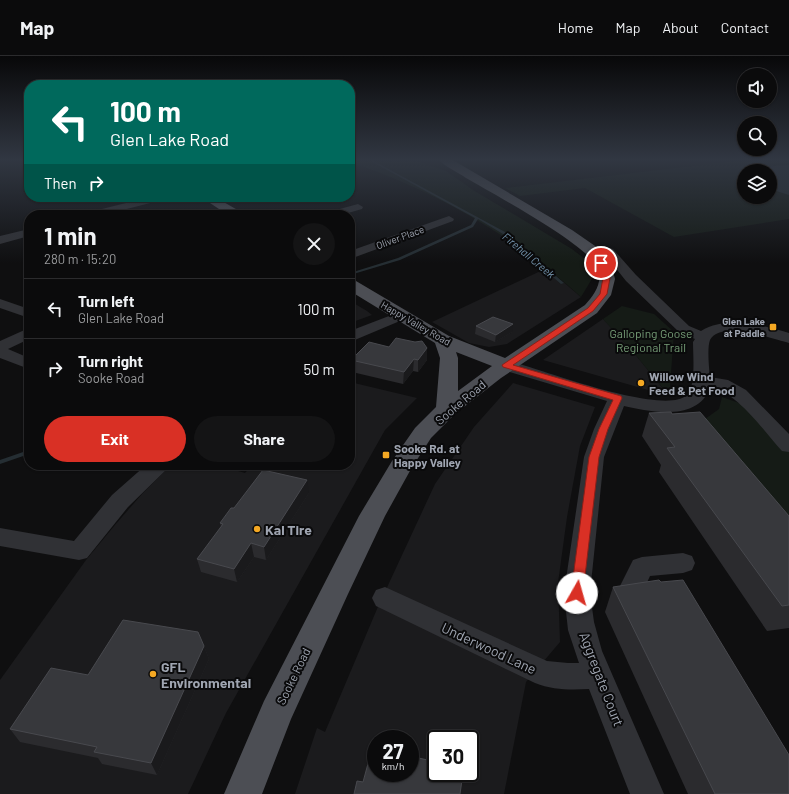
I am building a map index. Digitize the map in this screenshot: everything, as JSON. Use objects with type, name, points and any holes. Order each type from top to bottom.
[{"type":"main road","name":"Sooke Road","points":[[242,794],[276,713],[372,516],[400,467],[423,433],[447,409],[506,365],[591,309],[604,294],[607,278],[605,267],[592,251],[567,233],[501,193]]},
{"type":"main road","points":[[215,202],[229,210]]},
{"type":"main road","name":"Happy Valley Road","points":[[355,287],[443,340],[506,365]]},
{"type":"main road","points":[[443,340],[449,358],[447,409]]},
{"type":"street","points":[[109,210],[139,202],[152,209]]},
{"type":"street","points":[[347,210],[358,207]]},
{"type":"street","name":"Oliver Place","points":[[355,253],[449,219]]},
{"type":"street","points":[[0,240],[24,233]]},
{"type":"street","points":[[609,252],[631,278],[684,329],[702,337]]},
{"type":"street","points":[[0,303],[24,312]]},
{"type":"street","points":[[355,334],[402,315]]},
{"type":"street","points":[[506,365],[648,406],[676,406],[692,401],[698,395],[701,389],[702,337],[715,329],[732,327],[755,329],[789,338]]},
{"type":"street","points":[[0,347],[24,335]]},
{"type":"street","points":[[0,352],[24,362]]},
{"type":"street","points":[[701,381],[722,384],[740,394],[789,446]]},
{"type":"street","name":"Aggregate Court","points":[[618,398],[604,429],[594,457],[577,593],[577,606],[582,630],[598,675],[647,794]]},
{"type":"street","points":[[0,537],[79,551],[120,501],[154,470]]},
{"type":"street","points":[[628,596],[642,566],[683,563]]},
{"type":"street","name":"Underwood Lane","points":[[384,598],[545,674],[568,677],[598,675]]},
{"type":"shaded area","points":[[547,268],[581,297],[507,344],[489,347],[469,343],[432,322]]},
{"type":"shaded area","points":[[355,304],[367,311],[372,315],[355,321]]},
{"type":"shaded area","points":[[603,319],[634,353],[669,396],[543,360]]},
{"type":"shaded area","points":[[355,383],[417,398],[385,430],[226,713],[188,794],[0,794],[0,680],[86,560],[142,494],[166,470],[235,470],[245,473],[248,470],[355,470]]},
{"type":"shaded area","points":[[513,383],[595,407],[580,446],[567,517],[558,583],[560,642],[526,682],[504,794],[295,794],[317,728],[325,732],[377,609],[435,484],[474,427]]},
{"type":"green space","points":[[427,193],[479,193],[572,249],[598,269],[581,297],[528,254],[501,235]]},
{"type":"green space","points":[[515,193],[541,193],[520,196]]},
{"type":"green space","points":[[595,193],[737,193],[737,204],[777,204],[777,193],[789,193],[789,219],[674,237]]},
{"type":"green space","name":"Galloping Goose Regional Trail","points":[[622,306],[654,314],[674,332],[670,387],[666,392],[634,353],[603,319]]},
{"type":"green space","points":[[722,397],[745,405],[789,450],[789,543],[705,419],[719,409]]},
{"type":"building","points":[[493,317],[513,324],[496,335],[476,326]]},
{"type":"building","points":[[396,338],[415,342],[422,341],[427,348],[418,360],[414,359],[404,372],[355,361],[355,356],[369,342],[389,347]]},
{"type":"building","points":[[671,412],[672,414],[700,412],[789,516],[789,605],[782,606],[667,448],[675,447],[649,413]]},
{"type":"building","name":"Kal Tire","points":[[263,470],[307,480],[264,547],[251,543],[234,569],[197,559],[223,524],[220,523],[231,508],[234,508]]},
{"type":"building","points":[[659,580],[661,582],[683,580],[789,755],[789,794],[715,794],[613,587]]},
{"type":"building","points":[[123,620],[198,632],[204,646],[151,763],[94,752],[97,747],[10,729],[51,668],[88,675]]},
{"type":"building","points":[[419,758],[427,760],[427,782],[462,782],[460,794],[354,794],[357,781],[363,782],[367,767],[367,782],[419,782]]},
{"type":"waterway","name":"Firehall Creek","points":[[432,193],[477,218]]},
{"type":"waterway","points":[[355,272],[399,259],[472,226],[477,218]]},
{"type":"waterway","name":"Firehall Creek","points":[[477,218],[504,233],[562,283]]},
{"type":"waterway","points":[[0,462],[24,454]]},
{"type":"place","name":"Glen Lake at Paddle","points":[[773,327]]},
{"type":"place","name":"Willow Wind Feed & Pet Food","points":[[641,383]]},
{"type":"place","name":"Sooke Rd. at Happy Valley","points":[[386,455]]},
{"type":"place","name":"Kal Tire","points":[[257,529]]},
{"type":"place","name":"GFL Environmental","points":[[153,674]]},
{"type":"route","points":[[577,593],[594,457],[604,429],[618,398],[506,365],[591,309],[604,294],[607,278],[605,267],[601,263]]}]
